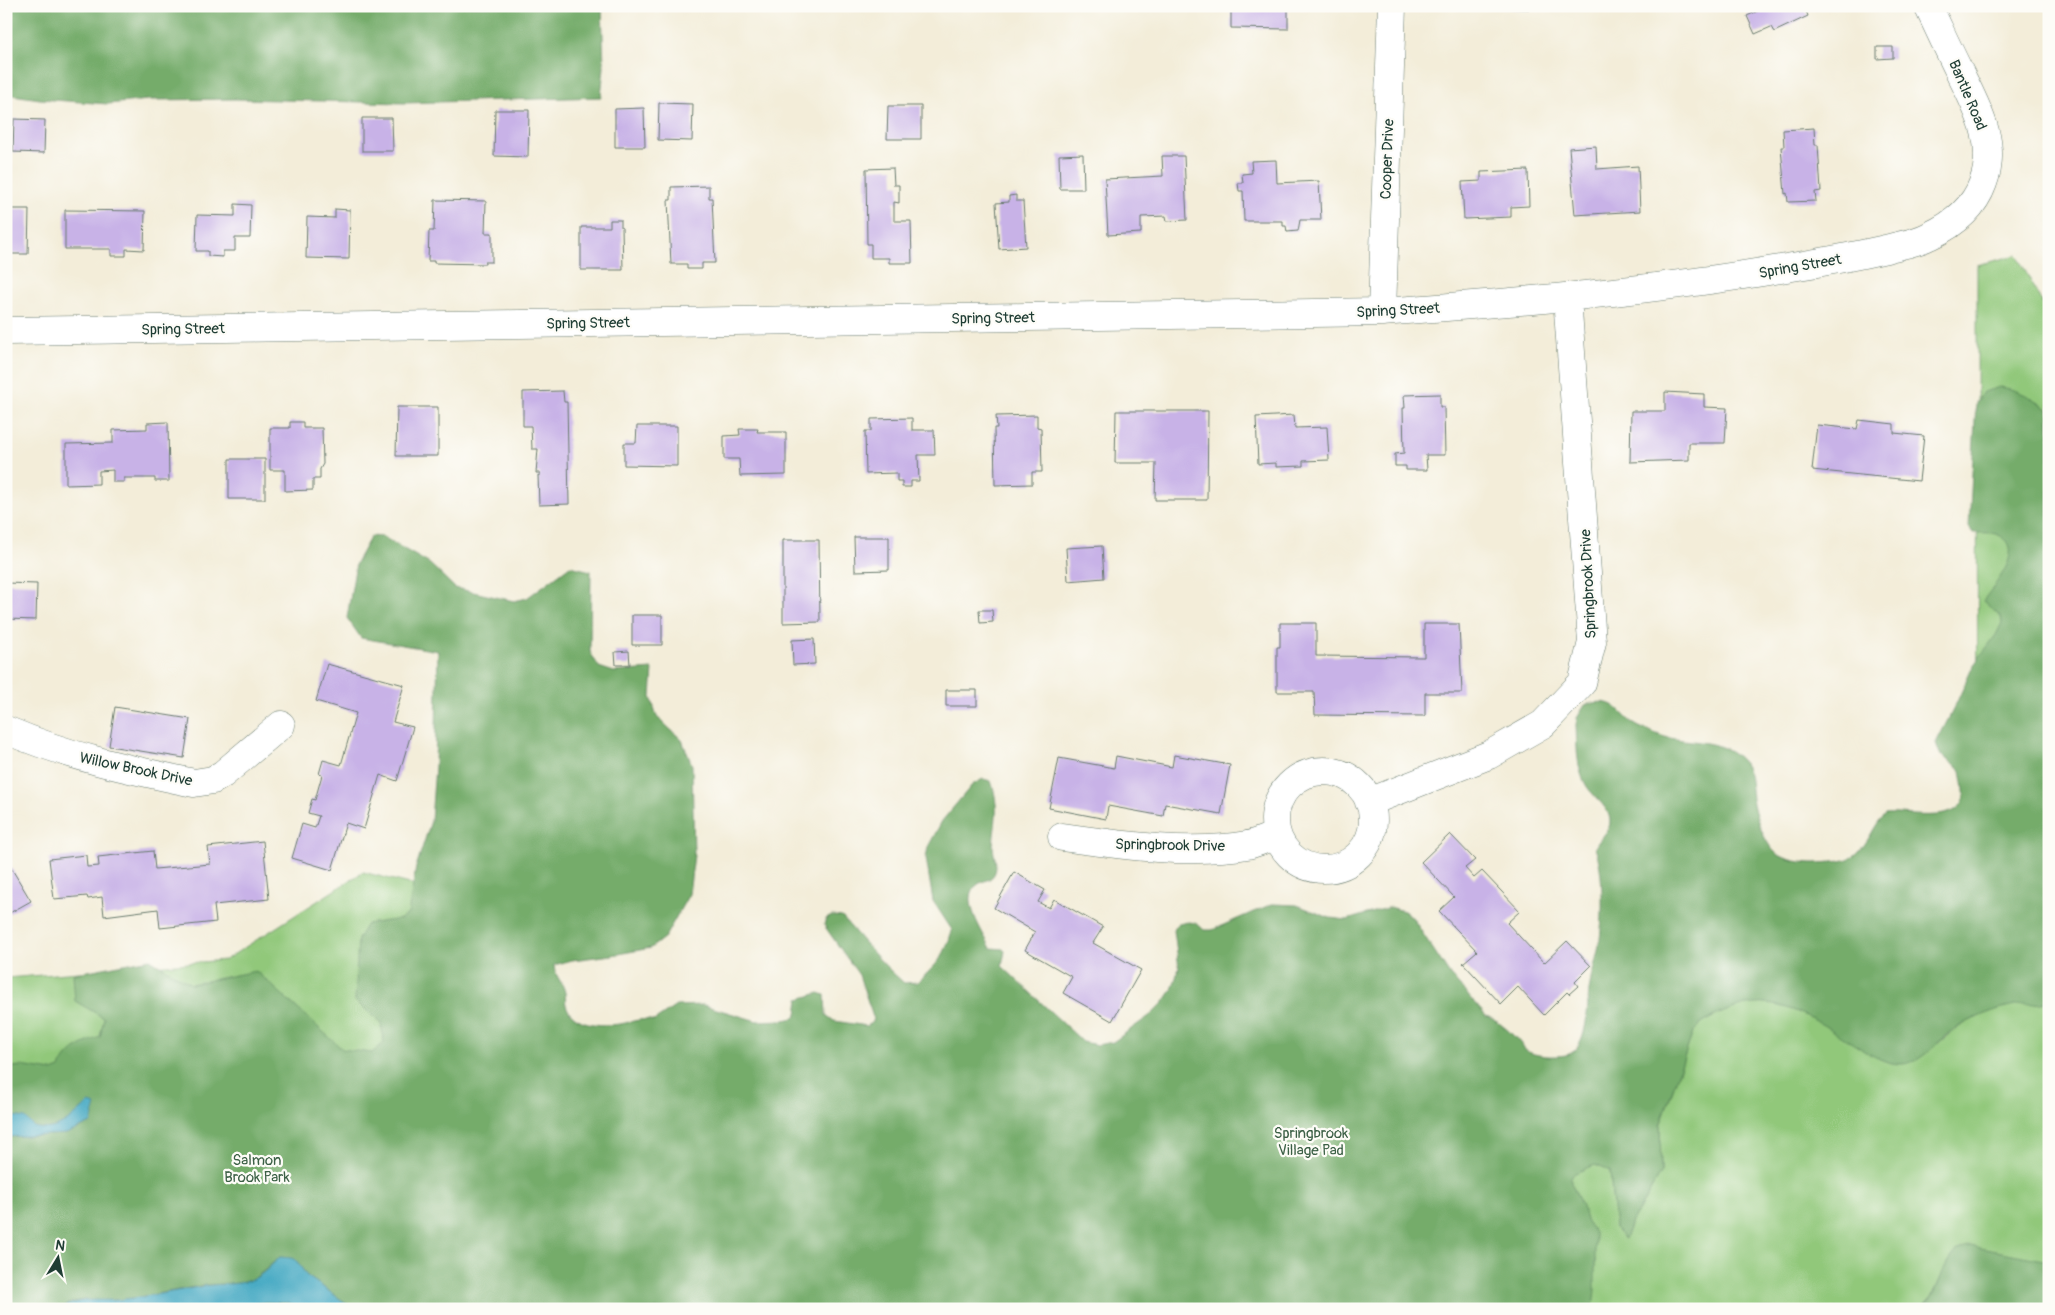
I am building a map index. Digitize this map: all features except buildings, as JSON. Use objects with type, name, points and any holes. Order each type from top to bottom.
[{"type":"street","name":"Cooper Drive","points":[[1382,312],[1392,6]]},
{"type":"street","name":"Bantle Road","points":[[1928,6],[1983,120],[1986,132],[1988,152],[1986,173],[1980,191],[1965,212]]},
{"type":"street","name":"Spring Street","points":[[6,331],[1382,312],[1567,297],[1725,279],[1863,254],[1928,237],[1949,226],[1965,212]]},
{"type":"street","name":"Springbrook Drive","points":[[1369,802],[1489,755],[1543,724],[1582,683],[1592,642],[1567,297]]},
{"type":"street","name":"Willow Brook Drive","points":[[6,730],[59,751],[90,760],[194,783],[213,780],[223,774],[281,725]]},
{"type":"street","points":[[1329,771],[1345,776],[1358,785],[1369,802],[1373,814],[1372,830],[1366,845],[1356,858],[1342,866],[1326,869],[1310,868],[1295,860],[1284,849],[1276,835],[1274,818],[1278,802],[1286,789],[1298,778],[1313,772],[1329,771]]},
{"type":"street","name":"Springbrook Drive","points":[[1062,837],[1134,847],[1216,848],[1249,845],[1276,835]]},
{"type":"green space","points":[[6,6],[602,6],[604,67],[601,97],[405,103],[235,99],[148,100],[108,104],[40,99],[6,94]]},
{"type":"green space","points":[[2017,255],[2049,316],[2049,1309],[1961,1247],[1949,1260],[1932,1297],[1921,1309],[1593,1309],[1595,1259],[1587,1309],[6,1309],[6,978],[225,960],[363,872],[449,894],[449,1129],[1139,1118],[1615,1114],[1610,1171],[1615,1228],[1624,1239],[1630,1225],[1661,1172],[1660,1126],[1693,1032],[1709,1018],[1741,1005],[1763,1003],[1780,1005],[1911,1062],[1959,1027],[1978,1017],[1977,265]]},
{"type":"green space","points":[[2000,387],[2026,395],[2049,410],[2049,1001],[2008,1006],[1978,1017],[1951,1031],[1918,1059],[1902,1064],[1891,1063],[1875,1057],[1801,1013],[1769,1004],[1752,1004],[1735,1008],[1707,1020],[1693,1032],[1660,1125],[1661,1172],[1630,1225],[1625,1239],[1615,1229],[1610,1171],[1595,1165],[1575,1173],[1571,1177],[1571,1183],[1582,1206],[1586,1220],[1595,1233],[1593,1309],[351,1309],[346,1303],[307,1276],[296,1260],[280,1257],[255,1278],[241,1283],[205,1285],[129,1299],[83,1300],[70,1303],[62,1309],[6,1309],[6,1137],[66,1134],[91,1123],[89,1103],[64,1123],[50,1128],[34,1127],[25,1118],[6,1115],[6,1068],[21,1066],[52,1071],[60,1068],[67,1056],[76,1048],[100,1037],[104,1018],[75,1001],[73,974],[150,959],[191,984],[256,971],[342,1049],[372,1053],[384,1043],[381,1022],[355,1001],[358,939],[367,924],[401,919],[408,914],[416,867],[431,821],[435,766],[438,651],[361,638],[347,618],[356,563],[371,536],[383,537],[430,564],[455,588],[514,601],[527,598],[570,566],[591,571],[590,652],[599,667],[614,672],[653,669],[651,697],[657,717],[682,740],[692,765],[694,855],[689,894],[665,937],[651,948],[572,960],[554,965],[554,969],[564,989],[566,1005],[570,1012],[581,1021],[605,1025],[641,1020],[654,1021],[676,1006],[703,1005],[757,1021],[784,1020],[794,1018],[797,1015],[799,999],[819,993],[825,995],[826,1015],[834,1021],[867,1026],[872,1022],[873,1017],[859,975],[824,925],[826,919],[832,916],[842,917],[904,983],[918,982],[940,959],[947,947],[952,930],[933,901],[926,858],[928,847],[942,821],[972,785],[983,779],[991,781],[994,790],[996,814],[993,846],[996,869],[990,879],[979,883],[972,891],[971,899],[975,916],[991,948],[1003,949],[1005,951],[1002,966],[1083,1042],[1097,1045],[1113,1042],[1152,1014],[1164,1002],[1172,990],[1179,968],[1174,930],[1176,925],[1191,922],[1198,924],[1204,930],[1212,930],[1272,904],[1297,905],[1330,918],[1347,920],[1390,907],[1404,911],[1412,917],[1450,975],[1486,1016],[1505,1028],[1518,1040],[1525,1050],[1539,1055],[1561,1056],[1573,1052],[1579,1046],[1585,1028],[1590,984],[1599,945],[1602,918],[1600,868],[1595,848],[1608,829],[1610,822],[1607,811],[1588,788],[1580,770],[1577,755],[1576,725],[1577,718],[1585,705],[1597,702],[1612,705],[1635,725],[1644,729],[1665,737],[1715,745],[1724,748],[1740,759],[1748,772],[1755,812],[1767,842],[1776,853],[1790,860],[1816,863],[1848,859],[1860,850],[1885,814],[1942,814],[1952,812],[1960,806],[1964,798],[1961,770],[1940,754],[1936,743],[1973,666],[1996,635],[2002,623],[2001,617],[1983,601],[2006,566],[2010,556],[2010,547],[2006,540],[1996,534],[1973,533],[1969,527],[1976,403],[1983,392]]},
{"type":"green space","points":[[1970,1246],[2049,1261],[2049,1309],[1921,1309],[1936,1290],[1950,1258],[1955,1252]]},
{"type":"water","points":[[89,1103],[96,1105],[91,1123],[66,1134],[6,1137],[6,1115],[25,1118],[34,1127],[50,1128],[64,1123]]},
{"type":"water","points":[[280,1257],[296,1260],[307,1276],[346,1303],[351,1309],[303,1309],[288,1303],[266,1302],[211,1309],[62,1309],[82,1301],[128,1299],[204,1286],[241,1283],[260,1275]]},
{"type":"park label","name":"Springbrook Village Pad","points":[[1311,1142]]},
{"type":"park label","name":"Salmon Brook Park","points":[[257,1168]]}]
